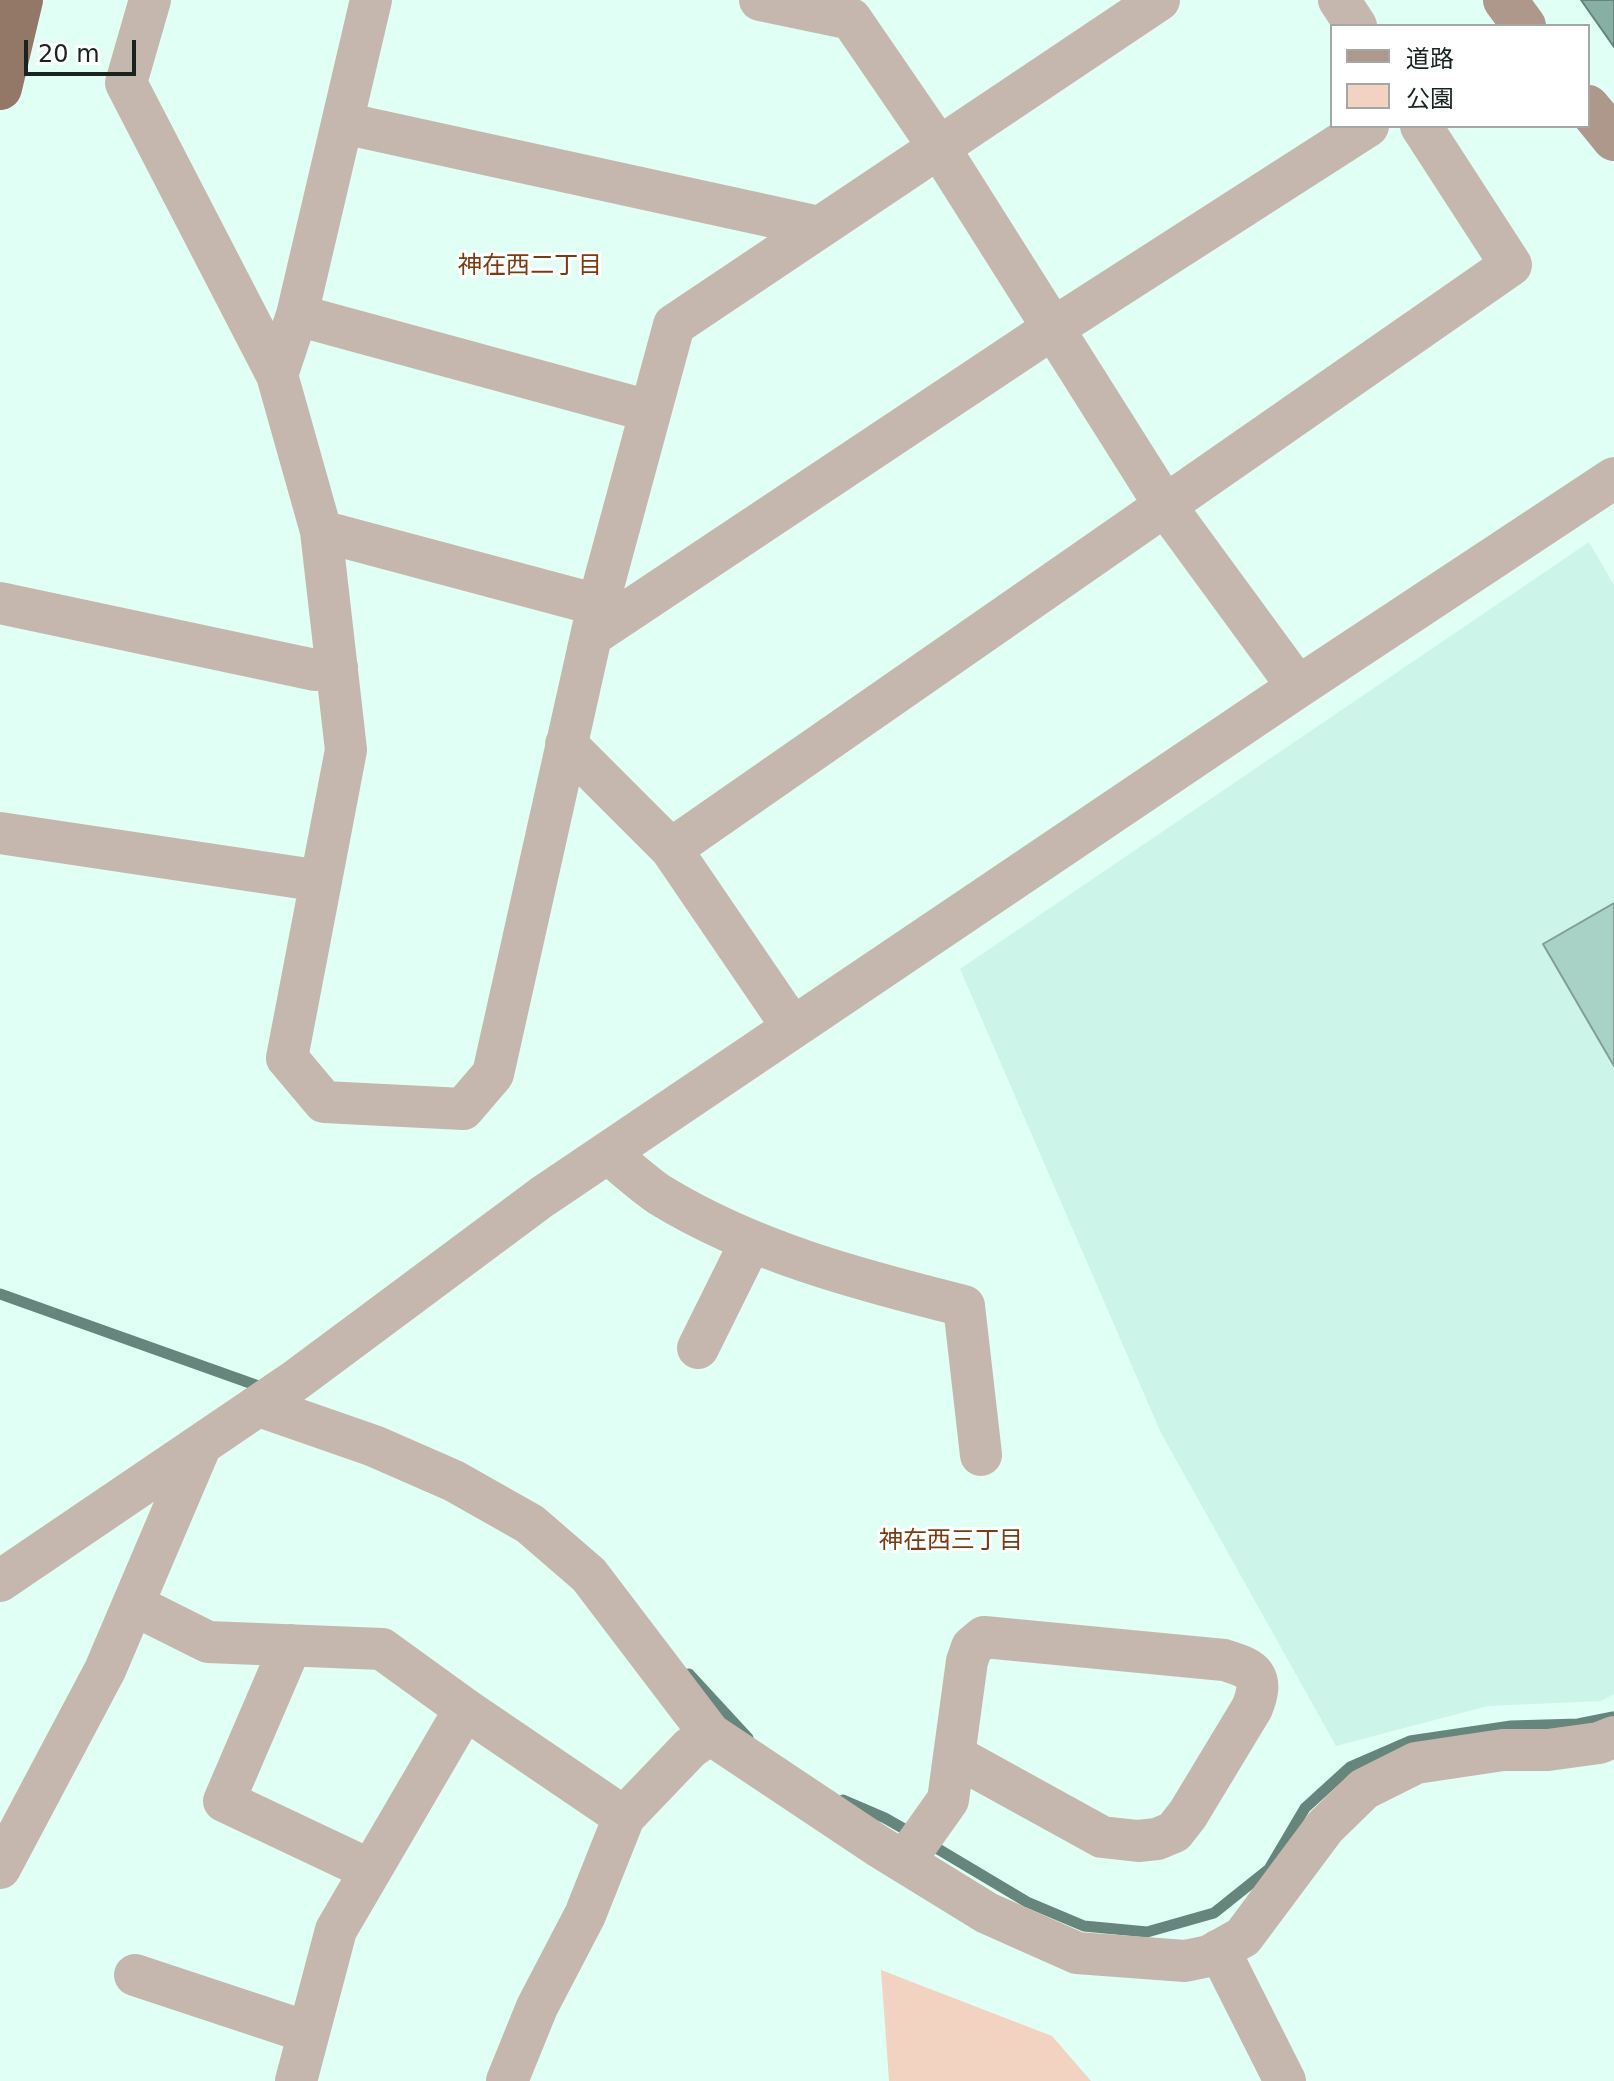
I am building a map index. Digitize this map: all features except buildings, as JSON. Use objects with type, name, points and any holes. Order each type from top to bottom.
[{"type":"highway","points":[[0,88],[21,0]]},
{"type":"main road","points":[[1505,0],[1523,24]]},
{"type":"main road","points":[[1590,109],[1614,139]]},
{"type":"street","points":[[150,0],[126,83],[277,375],[321,531],[346,750],[287,1058],[324,1102],[463,1109],[493,1074],[595,621],[674,325],[1159,0]]},
{"type":"street","points":[[277,375],[297,315],[371,0]]},
{"type":"street","points":[[760,0],[845,9],[1055,327],[1164,504],[1298,687]]},
{"type":"street","points":[[1339,0],[1355,24]]},
{"type":"street","points":[[343,123],[819,227]]},
{"type":"street","points":[[595,621],[1365,128]]},
{"type":"street","points":[[671,849],[1511,265],[1422,128]]},
{"type":"street","points":[[297,315],[649,411]]},
{"type":"street","points":[[0,1581],[296,1380],[542,1197],[1298,687],[1614,478]]},
{"type":"street","points":[[321,531],[595,621]]},
{"type":"street","points":[[0,603],[315,670],[337,667]]},
{"type":"street","points":[[566,744],[671,849],[793,1028]]},
{"type":"street","points":[[0,833],[321,881]]},
{"type":"street","points":[[608,1153],[658,1194],[776,1252],[964,1306],[981,1455]]},
{"type":"street","points":[[698,1348],[751,1241]]},
{"type":"street","points":[[259,1406],[374,1446],[454,1481],[530,1524],[589,1575],[710,1734],[913,1849],[987,1913],[1077,1953],[1185,1961],[1209,1956],[1243,1937],[1325,1827],[1364,1789],[1416,1763],[1503,1750],[1548,1750],[1599,1743],[1614,1737]]},
{"type":"street","points":[[0,1868],[105,1670],[200,1447]]},
{"type":"street","points":[[134,1605],[208,1642],[382,1649],[624,1817]]},
{"type":"street","points":[[913,1849],[948,1800],[967,1661],[972,1647],[984,1637],[1224,1660],[1252,1672],[1258,1682],[1252,1708],[1188,1814],[1174,1832],[1157,1839],[1129,1841],[1102,1837],[955,1756]]},
{"type":"street","points":[[291,1645],[224,1801],[370,1870]]},
{"type":"street","points":[[296,2081],[336,1930],[465,1709]]},
{"type":"street","points":[[507,2081],[537,2007],[585,1915],[624,1817],[690,1748],[710,1734]]},
{"type":"street","points":[[1219,1950],[1285,2081]]},
{"type":"street","points":[[135,1975],[307,2032]]},
{"type":"shaded area","points":[[1581,0],[1614,0],[1614,47]]},
{"type":"shaded area","points":[[1589,542],[1614,585],[1614,1694],[1601,1701],[1488,1706],[1336,1746],[1161,1433],[960,969]]},
{"type":"green space","points":[[881,1970],[1052,2036],[1091,2081],[889,2081]]},
{"type":"waterway","points":[[0,1294],[264,1388]]},
{"type":"waterway","points":[[689,1674],[748,1738]]},
{"type":"waterway","points":[[928,1843],[1027,1902],[1084,1926],[1147,1932],[1214,1913],[1269,1869],[1305,1808],[1350,1767],[1410,1741],[1511,1726],[1578,1724],[1613,1717]]},
{"type":"waterway","points":[[843,1800],[913,1834]]},
{"type":"district","name":"神在西二丁目","points":[[530,267]]},
{"type":"district","name":"神在西三丁目","points":[[951,1542]]}]
